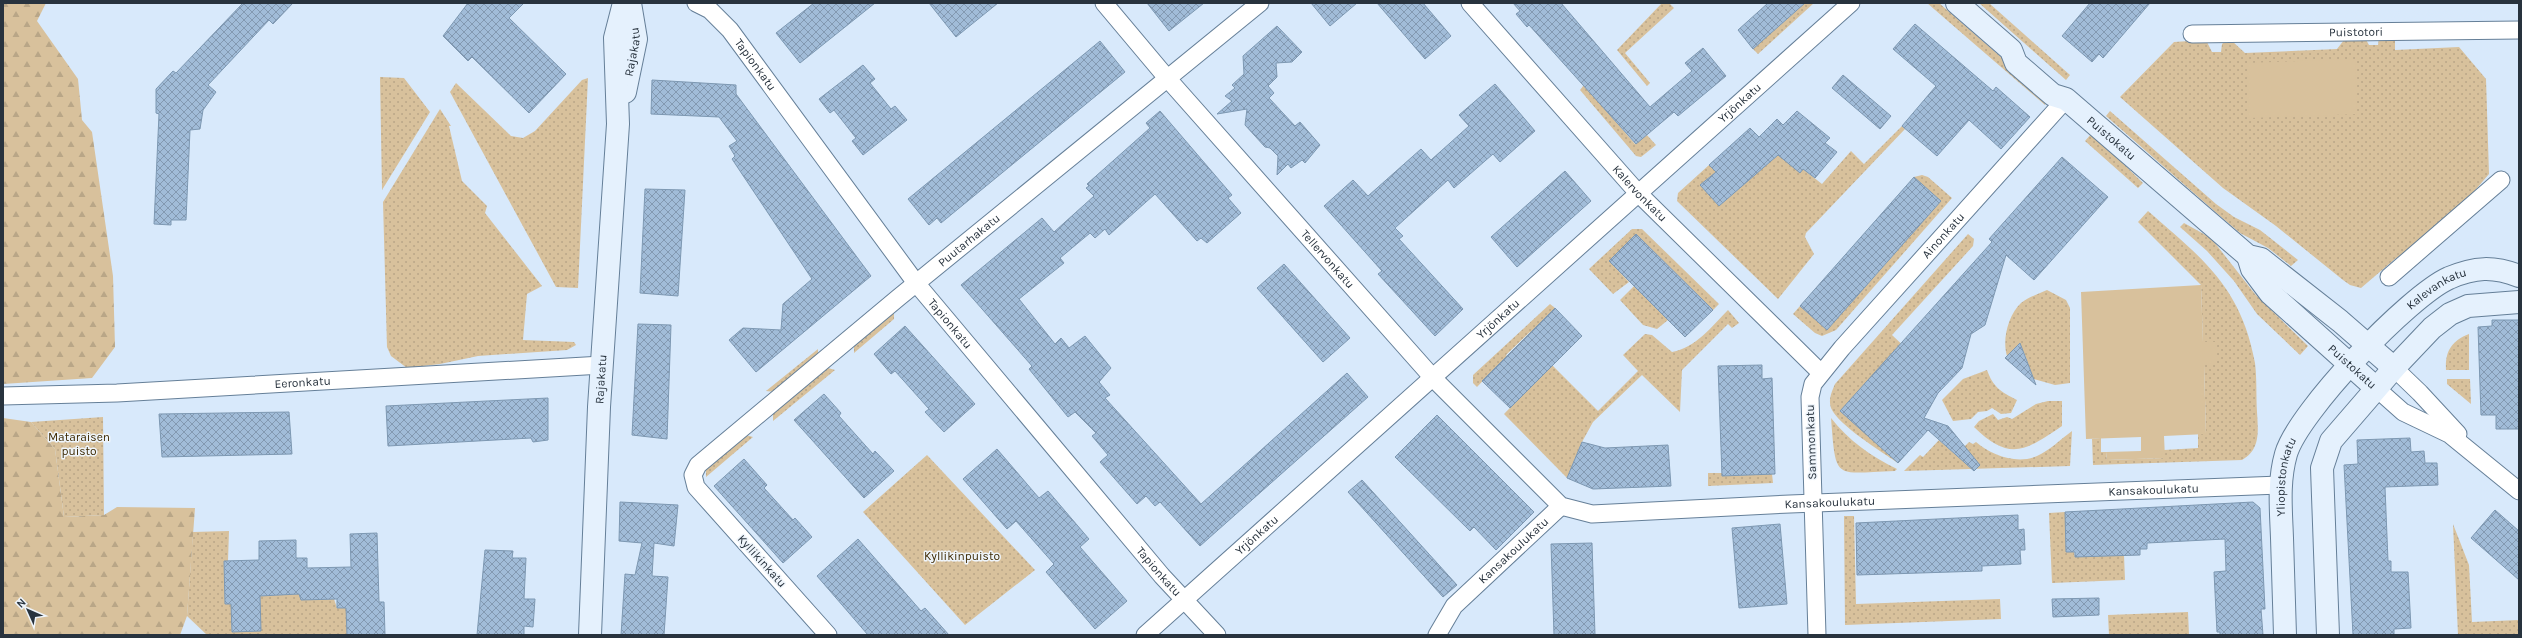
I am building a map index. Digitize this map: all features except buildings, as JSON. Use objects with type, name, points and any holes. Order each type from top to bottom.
[{"type":"main road","name":"Rajakatu","points":[[590,635],[602,365],[618,124],[615,38],[624,3]]},
{"type":"main road","name":"Rajakatu","points":[[618,124],[636,39],[630,3]]},
{"type":"main road","name":"Puistokatu","points":[[1957,3],[2011,50],[2024,54],[2061,86],[2066,99],[2248,256],[2261,258],[2394,368]]},
{"type":"main road","name":"Puistokatu","points":[[2248,256],[2252,269],[2270,293],[2376,388]]},
{"type":"main road","name":"Kalevankatu","points":[[2369,346],[2413,302],[2450,278],[2470,271],[2498,268],[2519,276]]},
{"type":"main road","points":[[2328,635],[2322,468],[2331,441],[2394,368],[2432,328],[2450,314],[2468,306],[2519,302]]},
{"type":"main road","name":"Yliopistonkatu","points":[[2285,635],[2280,485],[2286,453],[2294,437],[2327,391],[2369,346]]},
{"type":"street","name":"Tapionkatu","points":[[696,3],[710,10],[730,30],[916,283],[1184,600],[1217,635]]},
{"type":"street","name":"Tellervonkatu","points":[[1104,3],[1167,78],[1434,379],[1561,506]]},
{"type":"street","name":"Puutarhakatu","points":[[696,487],[692,475],[698,465],[916,283],[1260,3]]},
{"type":"street","name":"Kalervonkatu","points":[[1470,3],[1638,193],[1820,372]]},
{"type":"street","name":"Yrjönkatu","points":[[1145,635],[1434,379],[1638,193],[1851,3]]},
{"type":"street","name":"Puistotori","points":[[2192,34],[2519,30]]},
{"type":"street","name":"Ainonkatu","points":[[1820,372],[2066,99]]},
{"type":"street","points":[[2389,277],[2501,180]]},
{"type":"street","name":"Eeronkatu","points":[[3,396],[117,393],[602,365]]},
{"type":"street","name":"Puistokatu","points":[[2394,368],[2420,393],[2477,455]]},
{"type":"street","name":"Sammonkatu","points":[[1817,635],[1810,397],[1813,384],[1820,372]]},
{"type":"street","name":"Puistokatu","points":[[2376,388],[2403,412],[2449,434],[2477,455],[2519,491]]},
{"type":"street","name":"Kansakoulukatu","points":[[1437,635],[1454,606],[1561,506],[1576,512],[1592,514],[1813,503],[2280,485]]},
{"type":"street","name":"Kyllikinkatu","points":[[696,487],[828,635]]},
{"type":"green space","points":[[3,3],[46,3],[37,21],[78,79],[82,120],[92,132],[113,276],[115,347],[92,378],[3,384]]},
{"type":"green space","points":[[1662,3],[1669,3],[1674,8],[1625,53],[1650,83],[1647,86],[1617,50]]},
{"type":"green space","points":[[1805,3],[1814,3],[1758,54],[1753,49]]},
{"type":"green space","points":[[1927,3],[1939,3],[2047,97],[2045,105]]},
{"type":"green space","points":[[1979,3],[1989,3],[2070,75],[2066,80]]},
{"type":"green space","points":[[2389,37],[2395,41],[2395,50],[2459,47],[2486,79],[2489,174],[2460,208],[2425,238],[2395,259],[2361,288],[2350,285],[2343,280],[2276,226],[2223,188],[2120,97],[2174,42],[2206,40],[2212,52],[2221,52],[2222,44],[2227,40],[2232,41],[2245,53],[2337,49],[2344,40],[2365,38],[2369,45],[2378,45],[2379,38]]},
{"type":"green space","points":[[2355,59],[2357,114],[2249,118],[2247,63]]},
{"type":"green space","points":[[380,77],[404,78],[430,112],[382,190]]},
{"type":"green space","points":[[588,78],[578,288],[556,287],[450,92],[456,83],[511,136],[523,138],[535,131],[582,80]]},
{"type":"green space","points":[[1584,85],[1635,144],[1647,135],[1656,145],[1641,157],[1636,156],[1580,90]]},
{"type":"green space","points":[[440,109],[451,126],[449,126],[462,181],[487,206],[485,213],[542,286],[527,294],[523,340],[574,342],[576,345],[567,350],[478,356],[440,364],[407,368],[391,356],[387,347],[383,202]]},
{"type":"green space","points":[[2110,111],[2216,204],[2234,217],[2260,230],[2298,260],[2291,266],[2268,248],[2240,233],[2106,116]]},
{"type":"green space","points":[[1902,126],[1905,129],[1806,233],[1805,237],[1814,254],[1778,299],[1677,201],[1678,193],[1709,165],[1716,172],[1700,185],[1719,206],[1778,155],[1803,169],[1822,184],[1851,151],[1864,164]]},
{"type":"green space","points":[[2092,133],[2143,183],[2138,188],[2085,141]]},
{"type":"green space","points":[[1922,175],[1928,177],[1952,198],[1836,330],[1822,336],[1815,333],[1793,314],[1800,306],[1827,330],[1941,201],[1914,177]]},
{"type":"green space","points":[[2148,211],[2186,244],[2217,276],[2240,314],[2249,337],[2255,363],[2258,432],[2252,451],[2242,460],[2093,465],[2092,439],[2101,438],[2101,452],[2106,452],[2107,460],[2164,458],[2164,450],[2198,448],[2198,434],[2206,433],[2204,365],[2215,364],[2215,343],[2203,343],[2201,285],[2138,222]]},
{"type":"green space","points":[[2184,223],[2211,238],[2255,294],[2308,346],[2300,355],[2257,314],[2234,281],[2207,251],[2180,227]]},
{"type":"green space","points":[[1632,229],[1642,229],[1719,304],[1713,310],[1636,234],[1609,261],[1629,282],[1613,294],[1589,269]]},
{"type":"green space","points":[[1968,234],[1974,239],[1973,246],[1892,335],[1911,353],[1898,463],[1861,438],[1842,422],[1831,408],[1830,399],[1835,384]]},
{"type":"green space","points":[[2201,285],[2203,342],[2215,342],[2215,365],[2204,365],[2206,434],[2164,436],[2165,458],[2107,460],[2106,452],[2141,451],[2141,437],[2086,439],[2081,292]]},
{"type":"green space","points":[[1634,286],[1668,320],[1657,329],[1643,325],[1620,300]]},
{"type":"green space","points":[[2047,290],[2066,300],[2070,308],[2070,383],[2055,385],[2030,378],[2024,352],[2018,345],[2007,356],[2005,343],[2007,328],[2016,308],[2030,297]]},
{"type":"green space","points":[[1550,304],[1555,308],[1535,337],[1530,332],[1506,355],[1511,361],[1496,367],[1477,387],[1473,383],[1473,375]]},
{"type":"green space","points":[[1728,310],[1739,323],[1732,328],[1728,324],[1682,370],[1680,412],[1642,375],[1593,422],[1582,442],[1567,478],[1504,414],[1552,365],[1598,411],[1638,371],[1623,355],[1645,334],[1652,335],[1672,352],[1689,346],[1703,336]]},
{"type":"green space","points":[[894,312],[894,319],[854,353],[854,345]]},
{"type":"green space","points":[[2469,334],[2469,370],[2446,370],[2450,348],[2458,340]]},
{"type":"green space","points":[[818,349],[818,356],[775,392],[766,391]]},
{"type":"green space","points":[[828,368],[835,370],[773,421],[773,413]]},
{"type":"green space","points":[[1987,370],[1992,381],[1998,388],[2017,400],[2011,413],[2001,414],[1992,408],[1987,411],[1978,412],[1971,419],[1953,421],[1942,400],[1963,379]]},
{"type":"green space","points":[[2447,379],[2470,379],[2471,404],[2447,384]]},
{"type":"green space","points":[[2048,401],[2062,401],[2062,426],[2038,442],[2027,447],[2008,449],[1987,438],[1974,427],[1979,421],[1993,414],[1998,420],[2007,417],[2012,419],[2036,404]]},
{"type":"green space","name":"Mataraisen puisto","points":[[103,417],[104,515],[64,517],[55,449],[31,422]]},
{"type":"green space","points":[[3,418],[31,422],[55,449],[64,517],[104,515],[117,507],[195,508],[187,616],[180,635],[3,635]]},
{"type":"green space","points":[[1831,418],[1853,441],[1879,459],[1897,469],[1895,471],[1860,473],[1849,472],[1842,469],[1837,463],[1835,454]]},
{"type":"green space","points":[[2072,431],[2070,466],[1904,471],[1920,455],[1923,457],[1939,440],[1956,455],[1969,442],[1973,444],[1976,442],[1997,455],[2013,459],[2029,459],[2041,454]]},
{"type":"green space","points":[[746,435],[753,437],[706,477],[706,469]]},
{"type":"green space","name":"Kyllikinpuisto","points":[[927,455],[1035,570],[965,625],[863,512]]},
{"type":"green space","points":[[1708,473],[1722,473],[1722,476],[1772,474],[1773,483],[1708,486]]},
{"type":"green space","points":[[2065,512],[2075,557],[2124,555],[2125,580],[2052,583],[2049,513]]},
{"type":"green space","points":[[1844,516],[1854,516],[1856,604],[2000,599],[2001,619],[1845,625]]},
{"type":"green space","points":[[2453,524],[2469,565],[2472,622],[2519,620],[2519,635],[2458,635]]},
{"type":"green space","points":[[229,531],[228,561],[224,561],[225,604],[231,604],[232,632],[261,631],[260,596],[299,594],[301,600],[334,599],[337,608],[346,608],[347,635],[207,635],[187,616],[193,532]]},
{"type":"green space","points":[[2188,612],[2189,635],[2109,635],[2108,615]]}]
